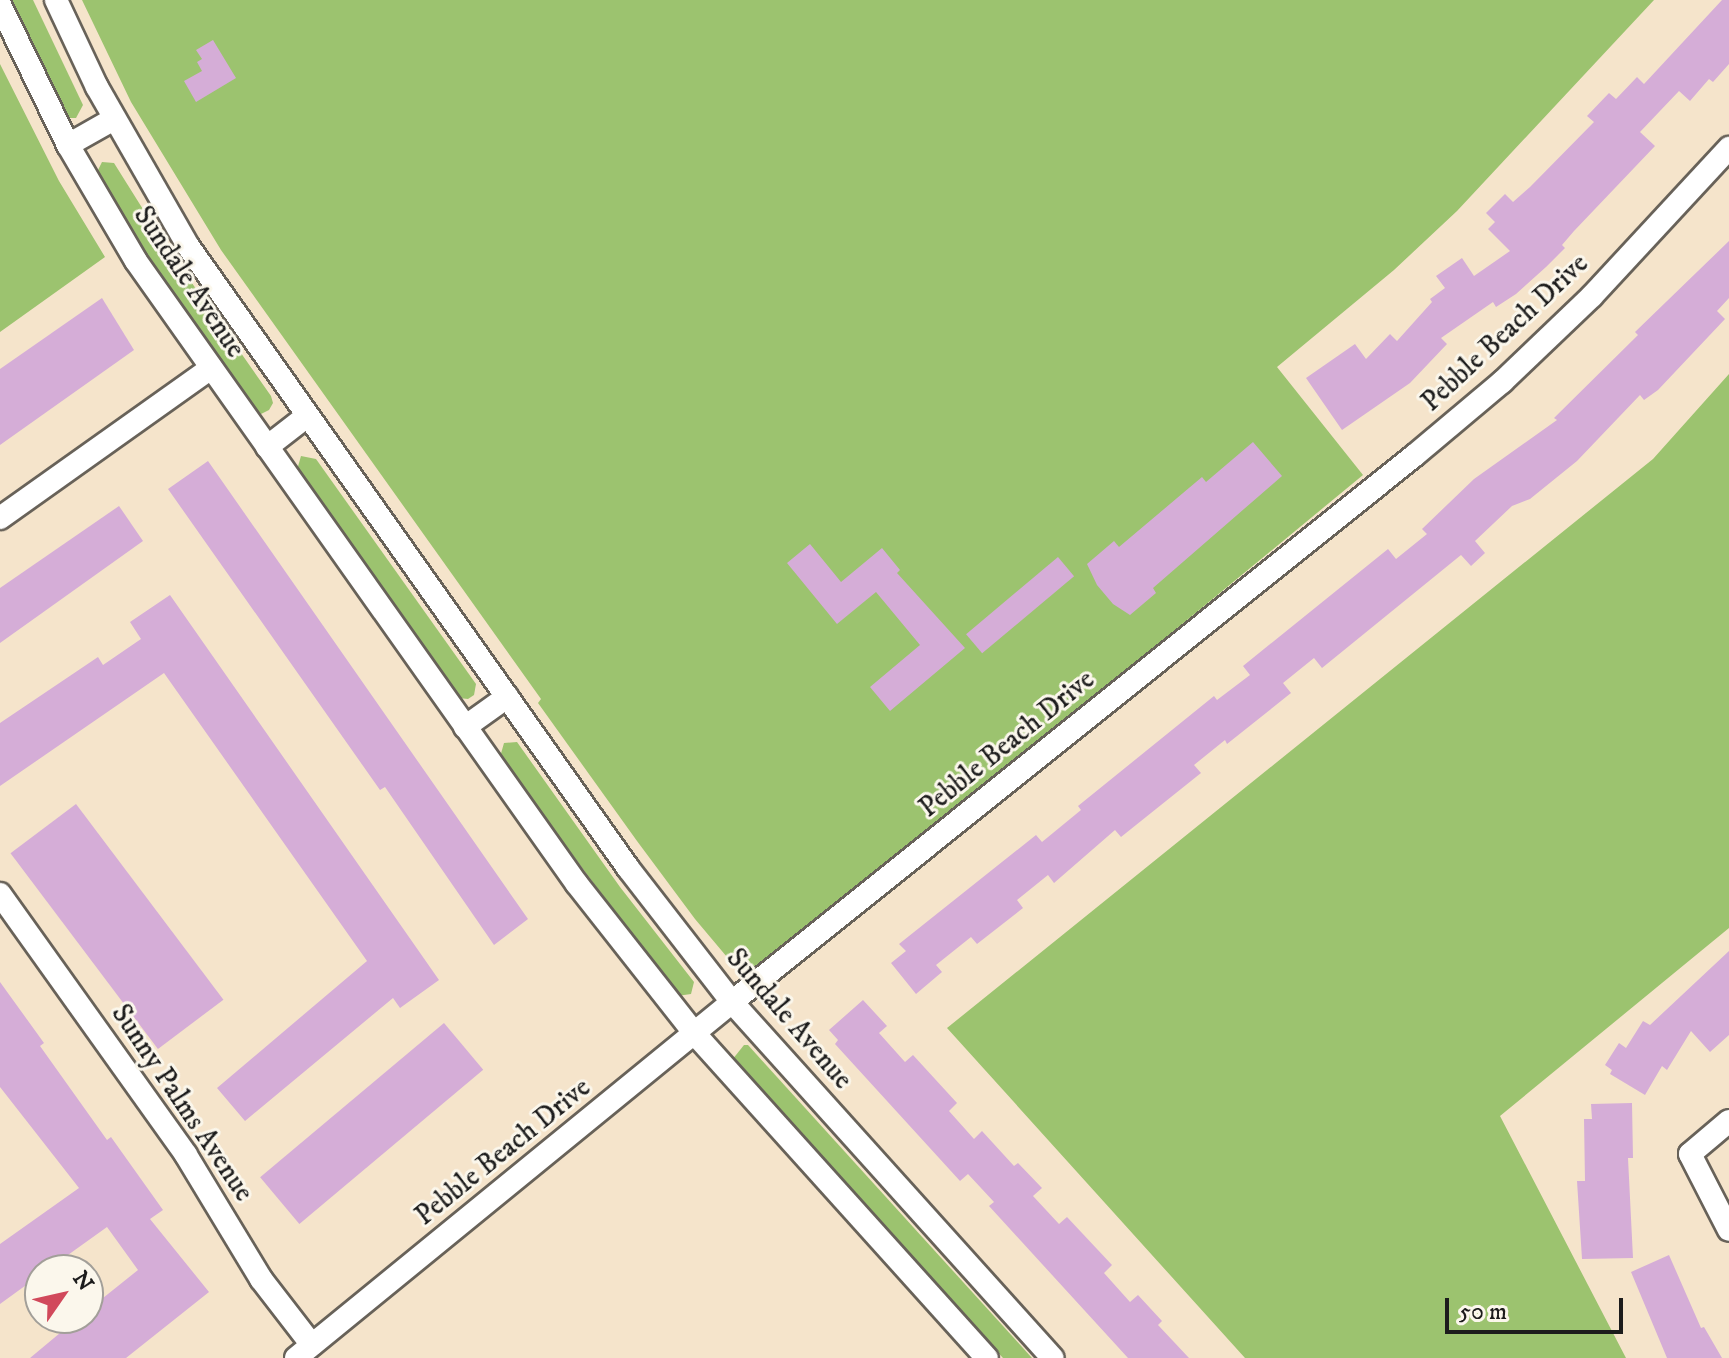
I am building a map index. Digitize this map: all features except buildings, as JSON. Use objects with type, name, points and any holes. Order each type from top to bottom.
[{"type":"street","name":"Sundale Avenue","points":[[56,0],[114,119],[188,246],[628,868],[732,1002],[1053,1358]]},
{"type":"street","name":"Sundale Avenue","points":[[0,5],[68,145],[136,261],[622,945],[695,1034],[987,1358]]},
{"type":"street","points":[[68,145],[114,119]]},
{"type":"street","name":"Pebble Beach Drive","points":[[304,1352],[732,1002],[1502,382],[1592,296],[1729,148]]},
{"type":"street","points":[[0,518],[211,368]]},
{"type":"street","points":[[267,447],[307,416]]},
{"type":"street","points":[[465,727],[507,697]]},
{"type":"street","name":"Sunny Palms Avenue","points":[[0,894],[193,1165],[304,1352]]},
{"type":"street","points":[[1729,1121],[1690,1154],[1729,1230]]},
{"type":"green space","points":[[10,0],[33,0],[83,105],[76,118],[66,118],[58,109]]},
{"type":"green space","points":[[82,0],[1654,0],[1457,211],[1394,270],[1277,367],[1363,475],[748,982],[695,919],[637,841],[538,703],[541,699],[221,250],[131,102]]},
{"type":"green space","points":[[0,64],[59,181],[105,257],[0,332]]},
{"type":"green space","points":[[102,162],[114,163],[166,246],[271,396],[273,403],[269,410],[261,414],[250,404],[169,289],[95,176]]},
{"type":"green space","points":[[1729,374],[1729,928],[1500,1116],[1626,1358],[1245,1358],[947,1028],[1653,459]]},
{"type":"green space","points":[[301,456],[316,459],[476,684],[474,695],[468,699],[459,698],[297,470]]},
{"type":"green space","points":[[517,742],[620,887],[694,982],[691,994],[677,996],[500,757],[504,743]]},
{"type":"green space","points":[[744,1045],[748,1045],[1032,1358],[1003,1358],[732,1060]]}]
